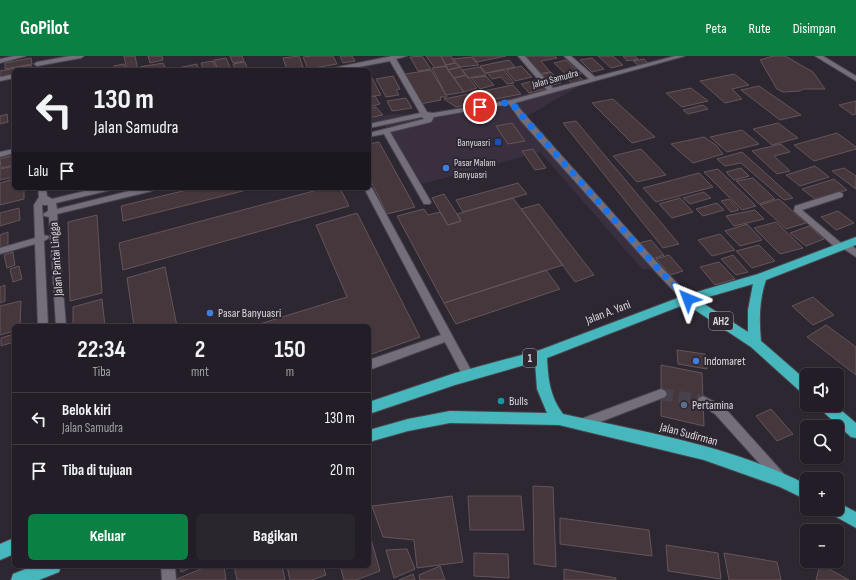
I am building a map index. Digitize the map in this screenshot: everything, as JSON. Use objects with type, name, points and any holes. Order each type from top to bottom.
[{"type":"highway","name":"Jalan A. Yani","points":[[371,407],[468,375],[541,355],[688,299],[761,277],[847,244]]},
{"type":"highway","points":[[761,277],[756,292],[752,316],[755,343],[800,383]]},
{"type":"highway","name":"AH2","points":[[688,299],[755,343]]},
{"type":"highway","points":[[541,355],[541,380],[544,396],[550,408],[559,419]]},
{"type":"highway","points":[[833,412],[856,432]]},
{"type":"highway","points":[[371,435],[408,425],[450,417],[559,419]]},
{"type":"highway","name":"Jalan Sudirman","points":[[559,419],[704,453],[784,481],[800,490]]},
{"type":"highway","points":[[844,513],[856,520]]},
{"type":"highway","points":[[0,552],[12,547]]},
{"type":"highway","points":[[19,580],[47,568]]},
{"type":"street","points":[[0,61],[23,56]]},
{"type":"street","points":[[38,56],[38,67],[81,56]]},
{"type":"street","points":[[343,68],[404,56]]},
{"type":"street","points":[[521,56],[551,90]]},
{"type":"street","points":[[567,56],[593,79]]},
{"type":"street","name":"Jalan Samudra","points":[[371,126],[511,102],[661,58],[682,56]]},
{"type":"street","points":[[818,56],[856,79]]},
{"type":"street","points":[[392,58],[429,116]]},
{"type":"street","points":[[0,79],[12,76]]},
{"type":"street","points":[[511,102],[649,258],[688,299]]},
{"type":"street","name":"Jalan Samudra","points":[[371,135],[386,131],[429,116]]},
{"type":"street","points":[[386,131],[427,202]]},
{"type":"street","points":[[0,155],[12,152]]},
{"type":"street","points":[[52,202],[100,190]]},
{"type":"street","points":[[39,216],[144,190]]},
{"type":"street","points":[[369,190],[468,375]]},
{"type":"street","points":[[839,195],[798,208],[798,211],[847,244],[856,254]]},
{"type":"street","name":"Jalan Pantai Lingga","points":[[43,324],[39,239],[41,197],[52,202],[53,236],[61,324]]},
{"type":"street","points":[[0,251],[53,236]]},
{"type":"street","points":[[371,363],[447,337]]},
{"type":"street","points":[[582,424],[661,394]]},
{"type":"street","points":[[703,401],[719,410],[784,481]]},
{"type":"street","points":[[168,568],[169,580]]},
{"type":"shaded area","name":"Pasar Malam Banyuasri","points":[[588,81],[524,118],[659,270],[642,269],[540,152],[422,184],[385,126],[371,128],[371,119],[392,114],[424,115]]},
{"type":"building","points":[[124,56],[135,56],[138,68],[127,68]]},
{"type":"building","points":[[148,56],[162,56],[163,60],[150,63]]},
{"type":"building","points":[[230,56],[242,56],[244,61],[233,63]]},
{"type":"building","points":[[299,56],[303,67],[286,68],[283,58]]},
{"type":"building","points":[[333,56],[337,64],[308,68],[303,57]]},
{"type":"building","points":[[340,56],[352,56],[355,61],[343,63]]},
{"type":"building","points":[[422,56],[431,69],[418,71],[410,57]]},
{"type":"building","points":[[426,56],[441,56],[446,66],[435,68]]},
{"type":"building","points":[[441,56],[451,56],[455,63],[446,65]]},
{"type":"building","points":[[472,56],[506,56],[477,62]]},
{"type":"building","points":[[555,56],[557,58],[541,61],[550,72],[538,74],[523,57]]},
{"type":"building","points":[[598,56],[613,56],[623,65],[611,68]]},
{"type":"building","points":[[623,56],[635,56],[638,59],[627,61]]},
{"type":"building","points":[[773,56],[785,56],[813,72],[825,89],[803,89],[800,91],[783,92],[777,89],[760,60]]},
{"type":"building","points":[[471,57],[479,65],[460,67],[453,59]]},
{"type":"building","points":[[31,58],[32,64],[5,69],[5,63]]},
{"type":"building","points":[[226,58],[230,68],[217,68],[214,60]]},
{"type":"building","points":[[592,58],[604,69],[592,72],[580,60]]},
{"type":"building","points":[[644,59],[648,63],[638,65],[633,61]]},
{"type":"building","points":[[509,60],[515,67],[486,73],[480,66]]},
{"type":"building","points":[[566,60],[581,74],[569,77],[554,63]]},
{"type":"building","points":[[213,61],[216,68],[203,68],[201,63]]},
{"type":"building","points":[[245,62],[247,68],[235,68],[233,64]]},
{"type":"building","points":[[163,63],[165,67],[140,68]]},
{"type":"building","points":[[455,63],[460,67],[448,70],[446,65]]},
{"type":"building","points":[[124,64],[125,68],[114,68],[114,66]]},
{"type":"building","points":[[197,64],[198,68],[178,68]]},
{"type":"building","points":[[31,65],[32,68],[16,68]]},
{"type":"building","points":[[446,66],[464,92],[446,95],[432,68]]},
{"type":"building","points":[[521,66],[532,77],[515,81],[506,70]]},
{"type":"building","points":[[460,67],[466,75],[454,78],[448,70]]},
{"type":"building","points":[[480,67],[486,75],[468,78],[462,70]]},
{"type":"building","points":[[12,69],[12,75],[0,78],[0,71]]},
{"type":"building","points":[[431,70],[447,97],[440,97],[441,100],[420,104],[405,74]]},
{"type":"building","points":[[504,70],[514,83],[507,84],[501,77],[492,79],[487,73]]},
{"type":"building","points":[[551,72],[561,83],[549,86],[539,75]]},
{"type":"building","points":[[734,74],[749,85],[732,89],[742,99],[725,103],[700,81]]},
{"type":"building","points":[[466,75],[477,88],[464,92],[454,78]]},
{"type":"building","points":[[393,76],[400,89],[396,90],[399,95],[386,97],[376,79]]},
{"type":"building","points":[[486,76],[494,85],[480,89],[471,78]]},
{"type":"building","points":[[578,76],[583,80],[572,83],[567,79]]},
{"type":"building","points":[[372,78],[381,95],[371,97]]},
{"type":"building","points":[[537,80],[546,89],[529,93],[521,84]]},
{"type":"building","points":[[513,85],[521,94],[456,107],[444,99]]},
{"type":"building","points":[[759,86],[801,115],[780,120],[741,90]]},
{"type":"building","points":[[691,88],[708,101],[682,107],[666,93]]},
{"type":"building","points":[[375,96],[380,104],[371,106],[371,97]]},
{"type":"building","points":[[406,98],[412,108],[392,111],[387,101]]},
{"type":"building","points":[[613,99],[655,137],[632,143],[592,103]]},
{"type":"building","points":[[856,101],[856,114],[853,115],[839,105]]},
{"type":"building","points":[[703,105],[708,109],[688,114],[683,110]]},
{"type":"building","points":[[376,107],[383,115],[371,118],[371,108]]},
{"type":"building","points":[[7,114],[8,122],[0,124],[0,116]]},
{"type":"building","points":[[576,121],[679,244],[663,248],[563,123]]},
{"type":"building","points":[[512,123],[525,141],[508,144],[496,126]]},
{"type":"building","points":[[778,123],[798,138],[772,145],[753,129]]},
{"type":"building","points":[[742,130],[759,144],[727,152],[710,137]]},
{"type":"building","points":[[837,133],[856,147],[856,149],[814,161],[794,145]]},
{"type":"building","points":[[704,137],[716,145],[723,154],[693,163],[671,144]]},
{"type":"building","points":[[379,142],[415,207],[387,214],[371,181],[371,144]]},
{"type":"building","points":[[781,144],[790,152],[774,156],[790,171],[777,174],[752,151]]},
{"type":"building","points":[[533,149],[546,168],[535,170],[522,151]]},
{"type":"building","points":[[641,149],[666,175],[637,182],[613,156]]},
{"type":"building","points":[[742,152],[793,198],[784,200],[741,163],[725,166],[717,159]]},
{"type":"building","points":[[12,156],[12,165],[1,168],[0,159]]},
{"type":"building","points":[[12,166],[12,177],[0,180],[0,169]]},
{"type":"building","points":[[815,166],[829,177],[800,186],[786,175]]},
{"type":"building","points":[[741,168],[749,176],[734,180],[726,172]]},
{"type":"building","points":[[844,168],[856,176],[856,189],[832,171]]},
{"type":"building","points":[[718,169],[756,206],[742,210],[704,172]]},
{"type":"building","points":[[699,173],[713,187],[656,202],[643,188]]},
{"type":"building","points":[[753,178],[775,199],[759,204],[736,181]]},
{"type":"building","points":[[834,179],[847,190],[815,199],[802,189]]},
{"type":"building","points":[[12,180],[12,190],[24,190],[24,199],[0,205],[0,183]]},
{"type":"building","points":[[518,183],[527,194],[463,212],[456,200]]},
{"type":"building","points":[[187,190],[247,190],[123,221],[121,206]]},
{"type":"building","points":[[318,190],[341,190],[349,206],[123,270],[119,243]]},
{"type":"building","points":[[704,192],[711,198],[690,204],[683,198]]},
{"type":"building","points":[[444,194],[461,221],[448,225],[432,198]]},
{"type":"building","points":[[513,198],[563,265],[444,303],[397,216],[424,209],[428,215],[440,212],[448,225],[461,221],[457,214]]},
{"type":"building","points":[[680,198],[693,212],[672,218],[659,204]]},
{"type":"building","points":[[729,199],[739,210],[731,212],[721,201]]},
{"type":"building","points":[[779,199],[806,223],[786,229],[760,205]]},
{"type":"building","points":[[717,203],[724,210],[703,216],[696,209]]},
{"type":"building","points":[[539,204],[594,275],[575,282],[521,209]]},
{"type":"building","points":[[19,208],[20,220],[0,226],[0,213]]},
{"type":"building","points":[[755,210],[764,219],[734,226],[726,216]]},
{"type":"building","points":[[838,211],[854,223],[836,230],[821,217]]},
{"type":"building","points":[[357,213],[420,337],[371,354],[371,324],[259,324],[347,297],[316,225]]},
{"type":"building","points":[[97,215],[102,293],[70,301],[68,222]]},
{"type":"building","points":[[776,222],[803,248],[780,254],[754,228]]},
{"type":"building","points":[[747,224],[762,240],[740,246],[725,231]]},
{"type":"building","points":[[809,226],[824,239],[806,246],[790,233]]},
{"type":"building","points":[[8,232],[8,246],[0,248],[0,235]]},
{"type":"building","points":[[720,234],[735,250],[712,256],[698,240]]},
{"type":"building","points":[[651,240],[664,255],[652,259],[639,243]]},
{"type":"building","points":[[759,245],[775,261],[752,268],[736,251]]},
{"type":"building","points":[[13,252],[15,265],[7,268],[4,255]]},
{"type":"building","points":[[669,255],[683,271],[670,275],[656,259]]},
{"type":"building","points":[[733,255],[748,272],[736,275],[721,259]]},
{"type":"building","points":[[719,262],[735,279],[715,285],[700,267]]},
{"type":"building","points":[[19,266],[22,279],[13,282],[10,269]]},
{"type":"building","points":[[165,267],[177,324],[134,324],[127,278]]},
{"type":"building","points":[[546,270],[560,289],[456,324],[444,303]]},
{"type":"building","points":[[5,285],[5,301],[0,303],[0,287]]},
{"type":"building","points":[[813,297],[834,315],[813,325],[792,306]]},
{"type":"building","points":[[102,299],[105,324],[73,324],[73,307]]},
{"type":"building","points":[[21,301],[20,324],[12,324],[12,332],[0,335],[0,306]]},
{"type":"building","points":[[826,325],[856,347],[856,375],[807,337]]},
{"type":"building","points":[[12,335],[12,343],[1,346],[1,338]]},
{"type":"building","points":[[677,350],[705,354],[707,369],[678,364]]},
{"type":"building","points":[[661,365],[702,373],[704,426],[661,416]]},
{"type":"building","points":[[771,409],[793,434],[777,441],[756,416]]},
{"type":"building","points":[[533,486],[553,487],[556,567],[534,564]]},
{"type":"building","points":[[452,496],[463,562],[417,568],[414,540],[383,537],[372,506]]},
{"type":"building","points":[[468,496],[521,496],[524,530],[470,530]]},
{"type":"building","points":[[560,518],[649,530],[652,556],[560,544]]},
{"type":"building","points":[[371,539],[380,571],[356,580],[344,580],[341,568],[371,568]]},
{"type":"building","points":[[666,545],[718,553],[721,579],[668,571]]},
{"type":"building","points":[[407,549],[415,569],[394,578],[386,550]]},
{"type":"building","points":[[474,553],[508,554],[509,578],[474,576]]},
{"type":"building","points":[[724,553],[777,562],[781,580],[729,580]]},
{"type":"building","points":[[440,566],[445,580],[420,580],[419,575]]},
{"type":"building","points":[[180,568],[190,568],[181,572]]},
{"type":"building","points":[[203,568],[224,568],[226,580],[177,580]]},
{"type":"building","points":[[234,568],[282,568],[285,580],[237,580]]},
{"type":"building","points":[[287,568],[324,568],[326,575],[312,580],[290,580]]},
{"type":"building","points":[[819,568],[827,568],[849,580],[816,580]]},
{"type":"building","points":[[564,569],[616,578],[616,580],[564,580]]},
{"type":"building","points":[[413,574],[415,580],[399,580]]},
{"type":"tunnel","points":[[661,394],[703,401]]},
{"type":"place","name":"Banyuasri","points":[[498,142]]},
{"type":"place","name":"Pasar Malam Banyuasri","points":[[446,168]]},
{"type":"place","name":"Pasar Banyuasri","points":[[210,313]]},
{"type":"place","name":"Indomaret","points":[[696,361]]},
{"type":"place","name":"Bulls","points":[[501,401]]},
{"type":"place","name":"Pertamina","points":[[684,405]]},
{"type":"route","points":[[480,107],[511,102],[659,270],[688,299]]}]
